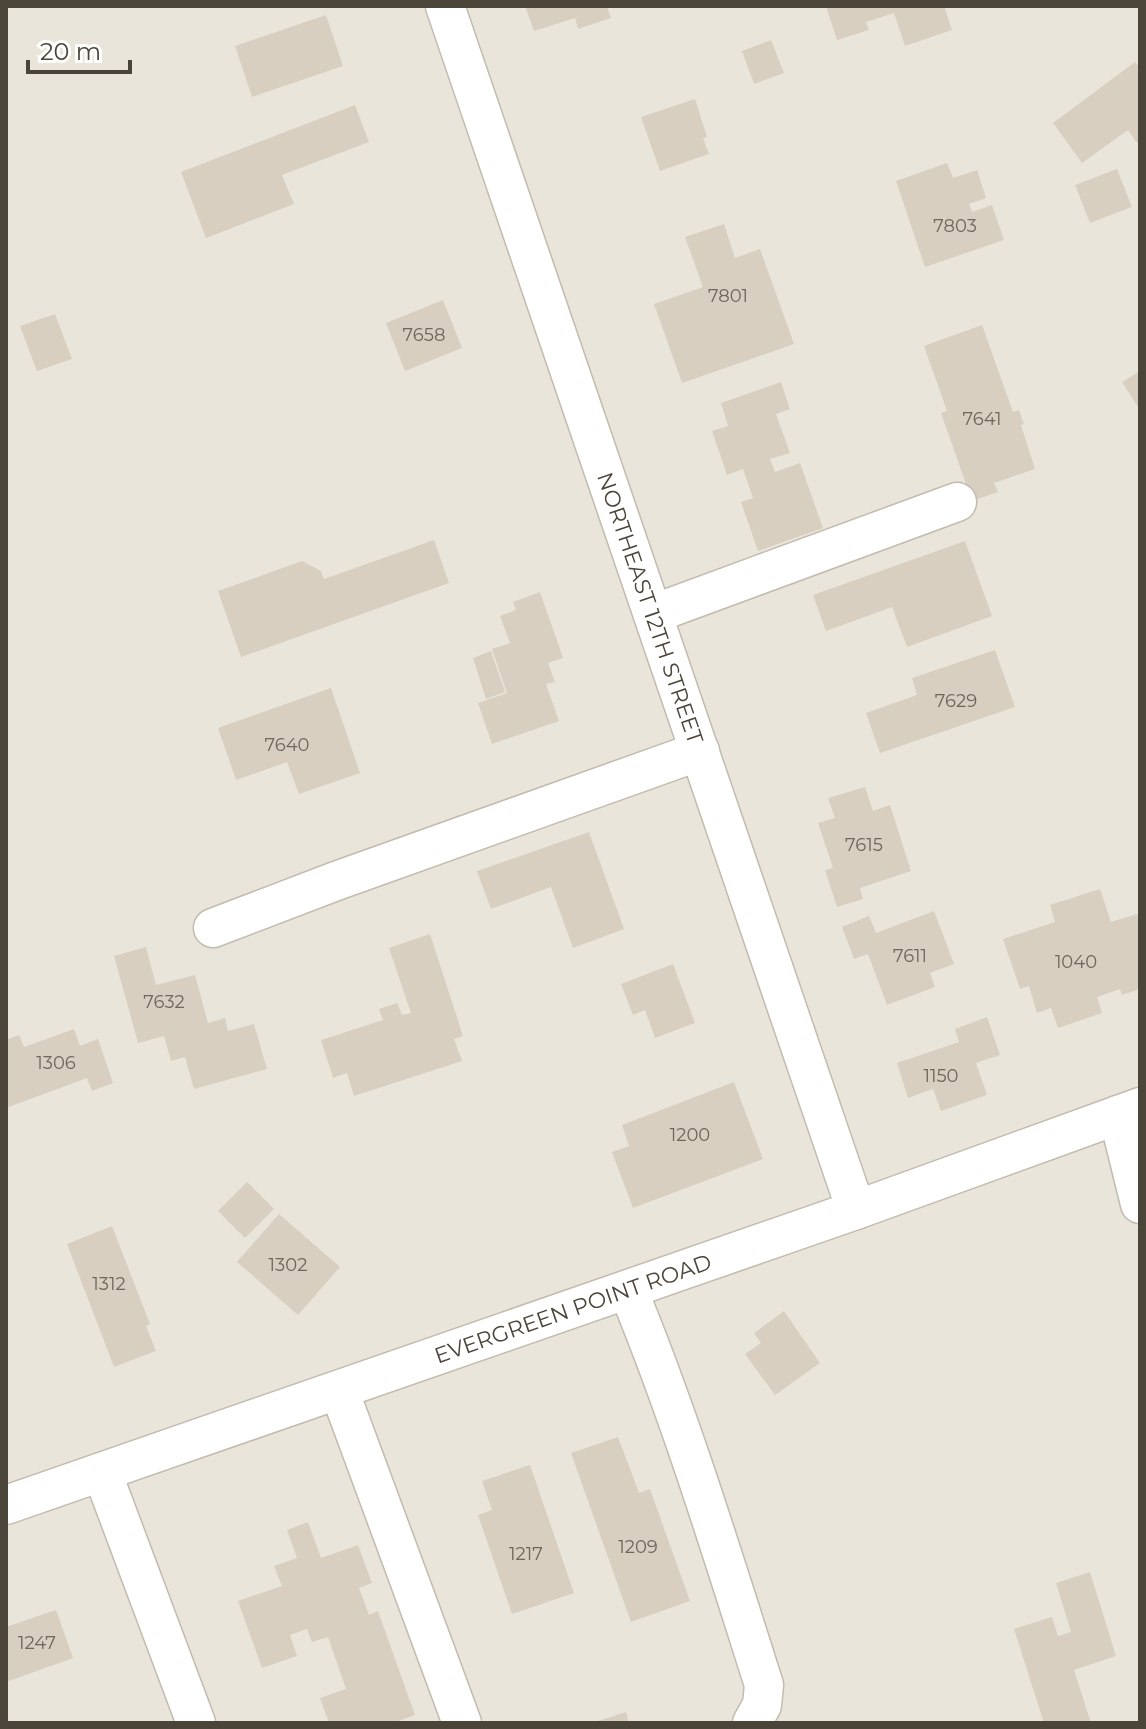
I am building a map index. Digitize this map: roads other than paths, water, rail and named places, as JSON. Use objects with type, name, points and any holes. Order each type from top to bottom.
[{"type":"street","name":"NORTHEAST 12TH STREET","points":[[445,6],[856,1210]]},
{"type":"street","points":[[653,614],[957,502]]},
{"type":"street","points":[[213,928],[700,751]]},
{"type":"street","points":[[1129,1111],[1140,1204]]},
{"type":"street","name":"EVERGREEN POINT ROAD","points":[[6,1505],[628,1290],[1129,1111]]},
{"type":"street","points":[[628,1290],[652,1349],[712,1523],[764,1685],[762,1705],[752,1723]]},
{"type":"street","points":[[339,1390],[462,1723]]},
{"type":"street","points":[[102,1472],[196,1723]]}]
